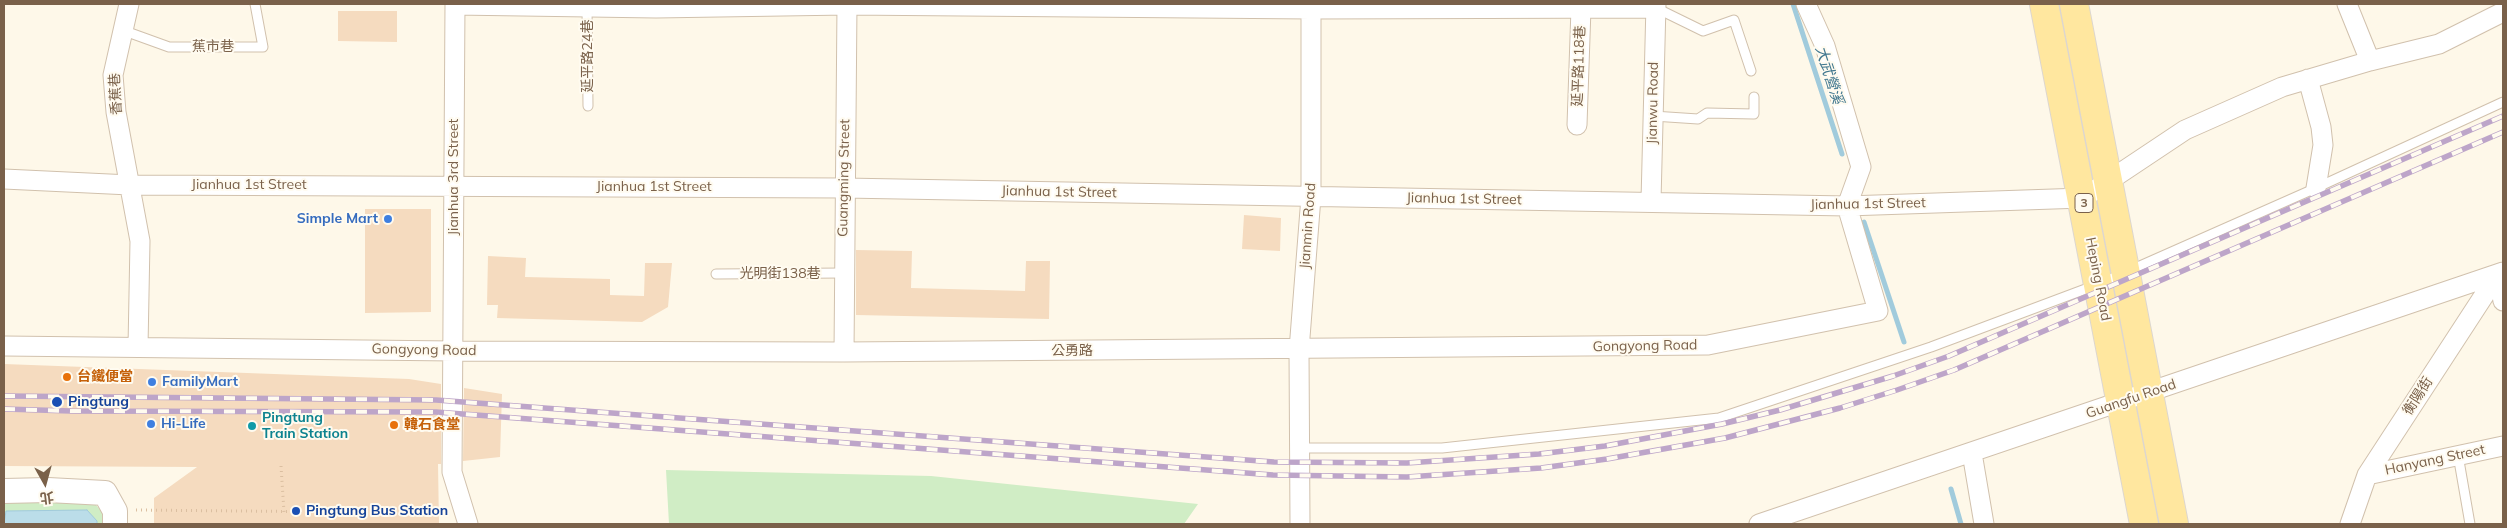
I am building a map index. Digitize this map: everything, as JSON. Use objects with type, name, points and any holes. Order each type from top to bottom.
[{"type":"main road","name":"Heping Road","points":[[2044,4],[2083,198],[2144,524]]},
{"type":"main road","name":"3","points":[[2074,4],[2174,524]]},
{"type":"street","name":"香蕉巷","points":[[128,4],[121,30],[113,76],[116,112],[140,241],[138,347]]},
{"type":"street","points":[[455,4],[593,6],[847,4],[1581,8],[1656,6]]},
{"type":"street","name":"Jianhua 3rd Street","points":[[455,4],[452,472],[466,519]]},
{"type":"street","name":"Guangming Street","points":[[844,352],[847,4]]},
{"type":"street","points":[[1806,4],[1825,46],[1862,167],[1846,206]]},
{"type":"street","points":[[2347,4],[2370,61]]},
{"type":"street","name":"Jianmin Road","points":[[1300,524],[1299,350],[1311,197],[1311,6]]},
{"type":"street","name":"Jianwu Road","points":[[1650,201],[1656,6]]},
{"type":"street","name":"延平路118巷","points":[[1577,125],[1581,8]]},
{"type":"street","name":"Jianhua 1st Street","points":[[4,179],[130,185],[844,188],[1846,206],[2083,198],[2185,130],[2282,87],[2370,61],[2439,44],[2503,12]]},
{"type":"street","points":[[2308,79],[2321,127],[2322,145],[2316,188]]},
{"type":"street","name":"Gongyong Road","points":[[1299,350],[1708,345],[1878,311],[1846,206]]},
{"type":"street","points":[[2501,272],[2503,301]]},
{"type":"street","name":"Guangfu Road","points":[[1759,524],[2121,403],[2501,272]]},
{"type":"street","name":"衡陽街","points":[[2350,524],[2367,475],[2501,272]]},
{"type":"street","name":"Gongyong Road","points":[[4,346],[454,351],[844,352]]},
{"type":"street","name":"公勇路","points":[[844,352],[1299,350]]},
{"type":"street","name":"Hanyang Street","points":[[2367,475],[2503,446]]},
{"type":"street","points":[[1972,453],[1984,524]]},
{"type":"street","points":[[4,492],[48,490],[105,493],[115,511],[115,524]]},
{"type":"lane","name":"蕉市巷","points":[[121,30],[169,47],[263,47],[255,4]]},
{"type":"lane","name":"延平路24巷","points":[[588,106],[593,6]]},
{"type":"lane","points":[[1656,6],[1704,31],[1734,20],[1752,71]]},
{"type":"lane","points":[[1653,116],[1698,119],[1707,113],[1754,114],[1754,97]]},
{"type":"lane","points":[[1299,448],[1442,448],[1718,418],[1931,347],[2099,284],[2316,188],[2503,102]]},
{"type":"lane","name":"光明街138巷","points":[[716,274],[844,273]]},
{"type":"lane","points":[[2458,456],[2470,524]]},
{"type":"path","points":[[281,466],[284,512]]},
{"type":"path","points":[[136,510],[284,512],[466,519]]},
{"type":"green space","points":[[666,470],[931,476],[1198,504],[1184,524],[669,524]]},
{"type":"green space","points":[[4,499],[91,499],[106,517],[106,524],[4,524]]},
{"type":"water","points":[[87,510],[97,521],[97,524],[4,524],[6,511]]},
{"type":"building","points":[[338,11],[397,11],[397,42],[338,41]]},
{"type":"building","points":[[365,209],[431,209],[431,312],[365,313]]},
{"type":"building","points":[[1244,215],[1281,218],[1280,251],[1242,249]]},
{"type":"building","points":[[856,250],[912,251],[911,288],[1025,291],[1026,261],[1050,261],[1049,319],[856,315]]},
{"type":"building","points":[[488,256],[526,258],[525,277],[610,279],[610,295],[644,296],[645,263],[672,263],[668,307],[642,322],[497,318],[498,305],[487,305]]},
{"type":"building","name":"Pingtung Train Station","points":[[4,364],[409,379],[441,384],[441,464],[438,464],[439,524],[154,524],[154,498],[197,467],[4,466]]},
{"type":"building","points":[[464,388],[502,394],[500,457],[463,461]]},
{"type":"waterway","name":"大武營溪","points":[[1793,4],[1842,154]]},
{"type":"waterway","name":"大武營溪","points":[[1864,222],[1904,342]]},
{"type":"waterway","name":"大武營溪","points":[[1951,489],[1961,524]]},
{"type":"railway","points":[[4,396],[436,400],[1274,462],[1407,463],[1539,454],[1605,446],[1722,424],[1780,410],[1893,376],[1949,356],[2503,116]]},
{"type":"railway","points":[[4,409],[71,411],[436,412],[1273,475],[1407,477],[1541,468],[1607,459],[1725,438],[1840,408],[1897,390],[1954,370],[2503,132]]},
{"type":"place","name":"Simple Mart","points":[[388,219]]},
{"type":"place","name":"台鐵便當","points":[[67,377]]},
{"type":"place","name":"FamilyMart","points":[[152,382]]},
{"type":"place","name":"Pingtung","points":[[57,402]]},
{"type":"place","name":"Hi-Life","points":[[151,424]]},
{"type":"place","name":"韓石食堂","points":[[394,425]]},
{"type":"place","name":"Pingtung Train Station","points":[[252,426]]},
{"type":"place","name":"Pingtung Bus Station","points":[[296,511]]}]
